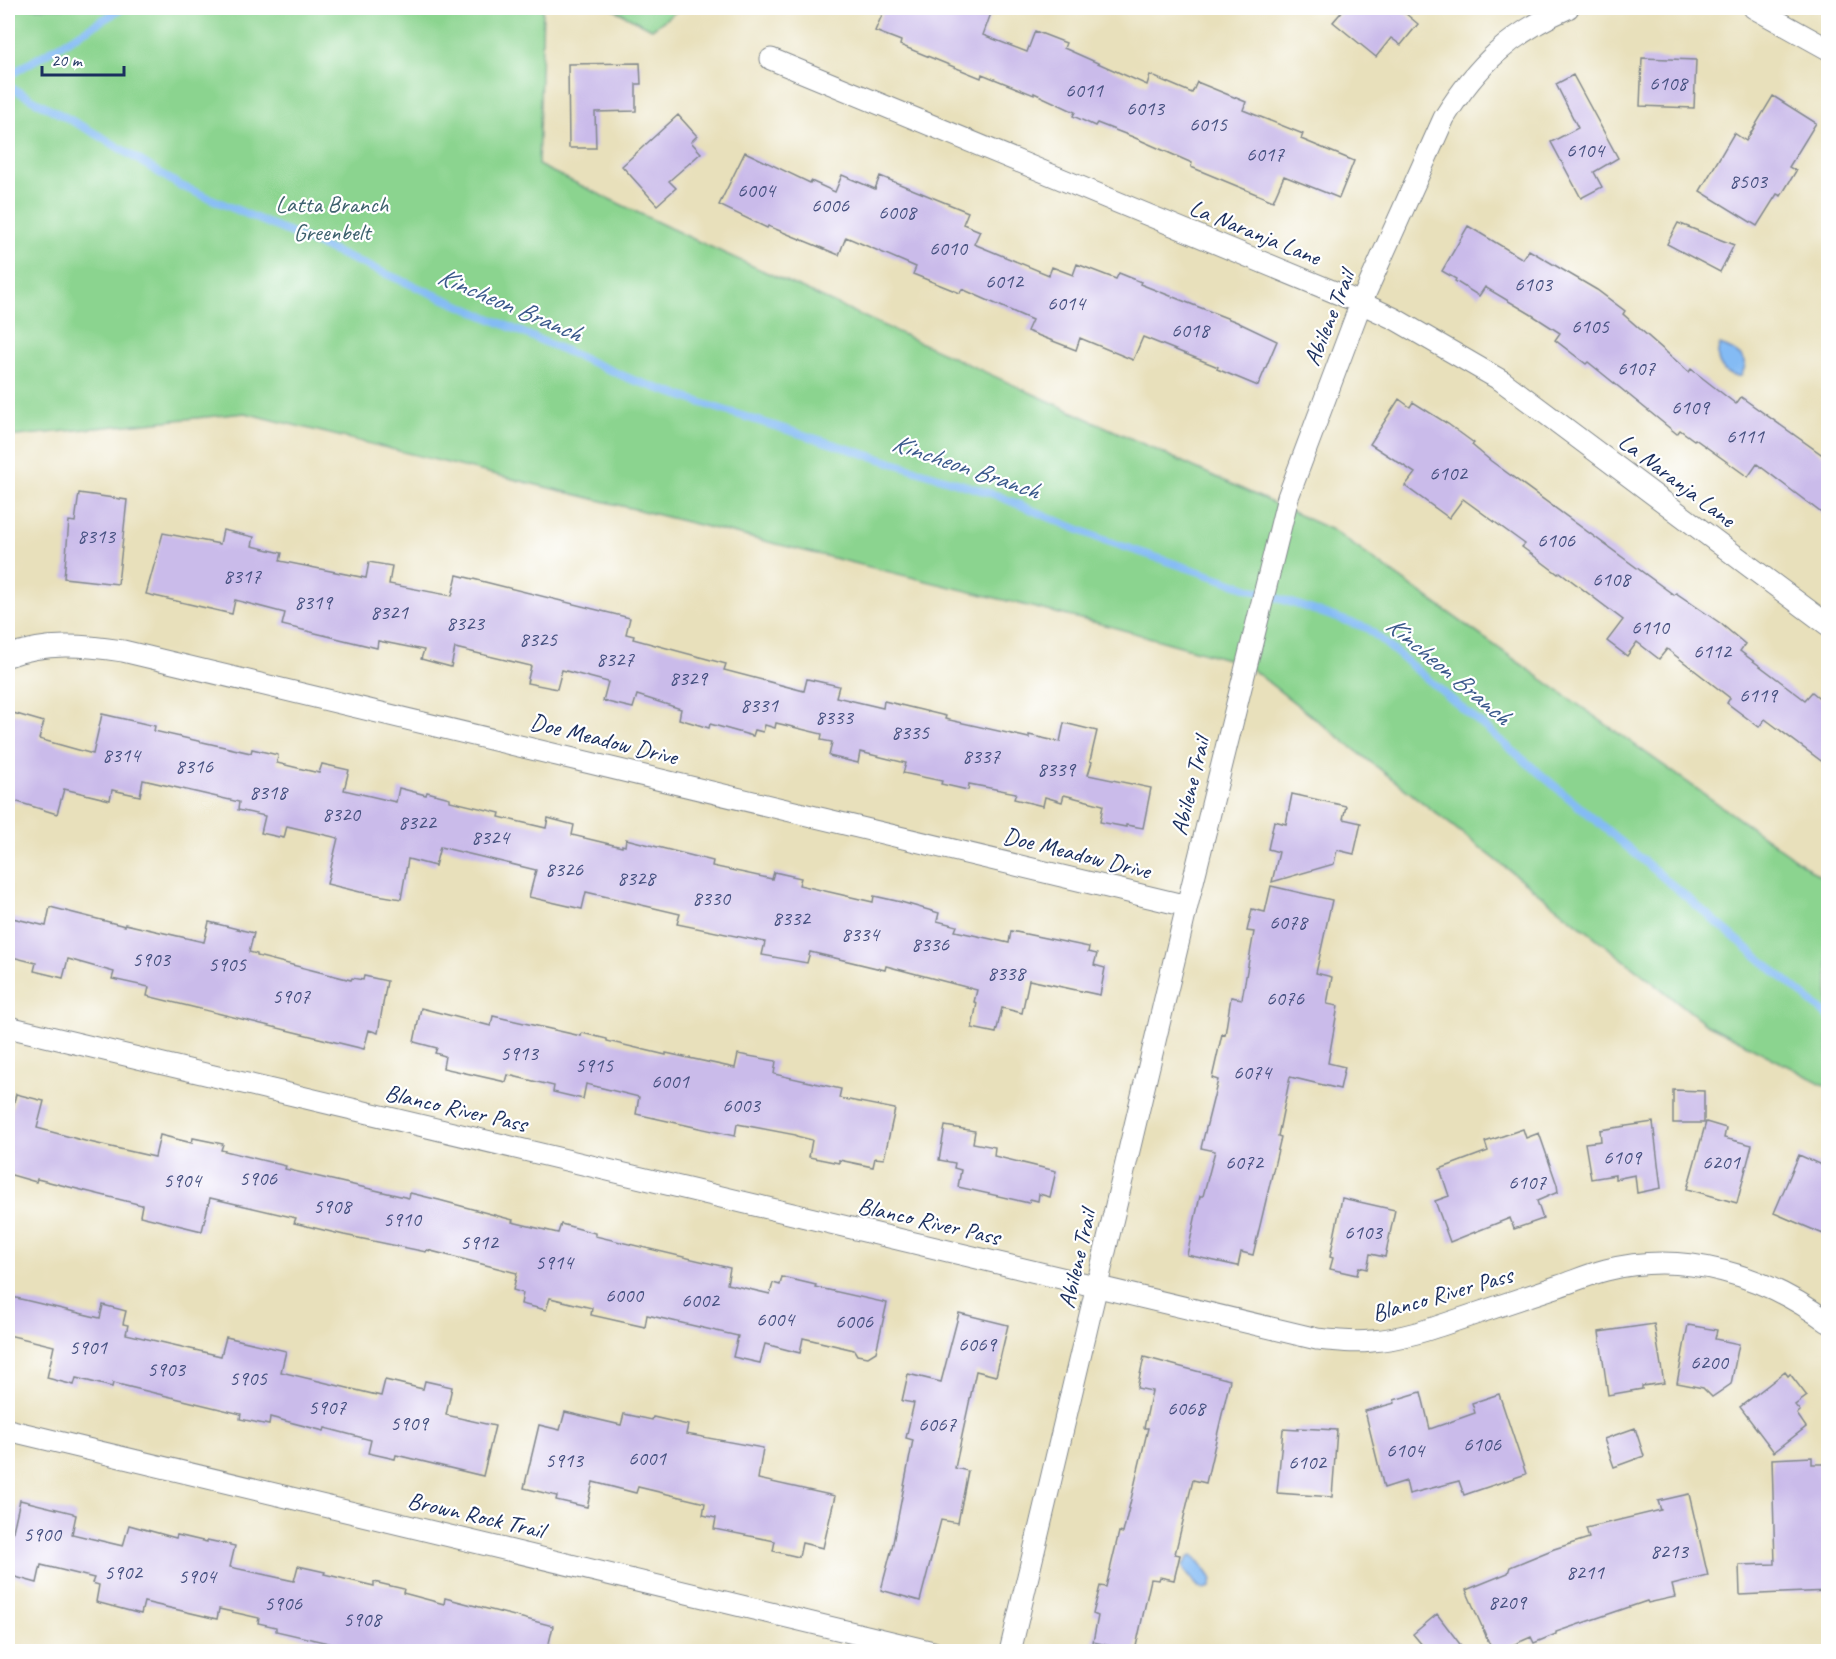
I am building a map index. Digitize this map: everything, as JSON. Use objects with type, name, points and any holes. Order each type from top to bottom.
[{"type":"street","name":"Abilene Trail","points":[[1010,1652],[1187,906],[1288,497],[1361,303],[1435,138],[1459,95],[1502,46],[1527,28],[1567,8]]},
{"type":"street","points":[[1754,8],[1828,49]]},
{"type":"street","name":"La Naranja Lane","points":[[771,59],[1361,303],[1399,321],[1502,381],[1828,625]]},
{"type":"street","name":"Doe Meadow Drive","points":[[8,656],[34,648],[60,646],[87,646],[123,651],[1187,906]]},
{"type":"street","name":"Blanco River Pass","points":[[8,1027],[1317,1339],[1345,1342],[1373,1341],[1402,1336],[1606,1270],[1637,1265],[1691,1264],[1722,1270],[1779,1291],[1810,1308],[1828,1322]]},
{"type":"street","name":"Brown Rock Trail","points":[[8,1430],[933,1652]]},
{"type":"green space","name":"Latta Branch Greenbelt","points":[[8,8],[543,8],[538,165],[691,238],[1332,530],[1828,882],[1828,1087],[1705,1023],[1245,664],[1109,626],[245,413],[8,437]]},
{"type":"green space","points":[[611,8],[681,8],[652,29]]},
{"type":"water","points":[[1720,345],[1741,356],[1745,365],[1741,376],[1730,374],[1722,367],[1718,357]]},
{"type":"water","points":[[1192,1556],[1200,1562],[1212,1579],[1210,1587],[1203,1589],[1198,1587],[1185,1571],[1183,1565]]},
{"type":"building","points":[[885,8],[993,8],[983,35],[1027,52],[1035,31],[1066,43],[1064,48],[1147,85],[1150,75],[1192,93],[1197,82],[1246,102],[1243,110],[1303,134],[1301,139],[1354,161],[1339,198],[1284,176],[1273,201],[1191,167],[1192,163],[1133,137],[1097,123],[1095,126],[1073,116],[1075,112],[1034,93],[1034,95],[982,74],[981,78],[900,45],[901,41],[875,31]]},
{"type":"building","points":[[1345,8],[1399,8],[1418,24],[1401,45],[1391,38],[1376,57],[1333,22]]},
{"type":"building","points":[[1642,58],[1696,60],[1694,108],[1640,106]]},
{"type":"building","points":[[640,63],[641,84],[636,84],[636,111],[595,112],[596,148],[569,148],[568,64]]},
{"type":"building","points":[[1573,75],[1618,158],[1594,172],[1602,187],[1581,198],[1551,142],[1578,128],[1556,84]]},
{"type":"building","points":[[1773,96],[1816,123],[1789,167],[1796,171],[1781,196],[1777,194],[1757,226],[1700,191],[1734,133],[1746,141]]},
{"type":"building","points":[[678,115],[697,136],[691,142],[701,153],[669,181],[676,188],[657,205],[622,166]]},
{"type":"building","points":[[745,152],[810,183],[811,181],[835,192],[842,175],[875,189],[880,176],[968,212],[963,224],[980,231],[974,244],[1049,275],[1052,267],[1073,275],[1077,264],[1116,279],[1119,273],[1141,282],[1140,284],[1237,322],[1277,341],[1258,386],[1143,337],[1133,360],[1080,338],[1076,350],[1027,331],[1032,320],[962,289],[960,293],[913,274],[916,267],[846,237],[839,255],[768,226],[767,228],[719,205]]},
{"type":"building","points":[[1678,223],[1734,245],[1720,272],[1667,244]]},
{"type":"building","points":[[1468,226],[1523,259],[1529,250],[1597,290],[1625,311],[1623,314],[1689,372],[1691,369],[1736,404],[1741,397],[1828,459],[1828,518],[1757,464],[1748,477],[1695,439],[1680,430],[1677,434],[1588,362],[1586,364],[1555,340],[1560,333],[1532,315],[1485,287],[1479,296],[1442,271]]},
{"type":"building","points":[[1399,399],[1410,407],[1413,402],[1448,424],[1474,443],[1472,445],[1491,461],[1674,595],[1676,593],[1720,623],[1745,644],[1740,651],[1805,700],[1812,692],[1828,705],[1828,766],[1765,719],[1759,727],[1727,703],[1730,698],[1667,649],[1659,659],[1637,642],[1627,656],[1607,641],[1623,620],[1560,572],[1558,574],[1522,547],[1525,544],[1463,499],[1449,518],[1405,486],[1415,473],[1370,444]]},
{"type":"building","points":[[79,493],[127,500],[118,584],[64,578],[69,521],[75,522]]},
{"type":"building","points":[[223,530],[254,537],[252,546],[282,553],[280,561],[366,578],[369,562],[392,566],[389,584],[452,596],[457,575],[630,618],[626,634],[634,636],[633,639],[726,664],[724,670],[804,691],[807,679],[839,686],[836,697],[883,708],[884,701],[946,716],[945,719],[1029,738],[1029,735],[1060,742],[1064,723],[1097,731],[1088,775],[1151,788],[1143,828],[1100,822],[1103,805],[1064,795],[1062,802],[1045,797],[1043,806],[1014,799],[1016,793],[969,784],[968,790],[941,784],[942,781],[903,773],[906,763],[860,752],[858,763],[829,756],[832,742],[821,740],[822,734],[776,723],[775,728],[765,725],[763,732],[755,730],[753,736],[710,724],[709,728],[679,719],[681,709],[637,695],[633,708],[603,701],[608,682],[562,670],[557,689],[527,683],[531,666],[455,648],[451,667],[421,659],[424,650],[378,641],[377,648],[282,625],[285,613],[235,600],[232,614],[146,594],[163,533],[220,544]]},
{"type":"building","points":[[13,713],[44,722],[39,739],[93,754],[102,714],[155,726],[154,731],[251,753],[252,749],[278,755],[277,763],[319,773],[322,764],[349,770],[344,790],[396,802],[399,788],[426,795],[427,792],[450,798],[450,801],[500,813],[499,817],[546,828],[548,818],[574,825],[572,835],[622,847],[622,845],[625,846],[626,839],[713,861],[712,866],[772,879],[774,872],[801,878],[799,885],[873,902],[874,896],[901,902],[939,913],[937,921],[957,926],[955,931],[1009,943],[1011,931],[1089,947],[1088,952],[1097,954],[1094,965],[1105,968],[1100,995],[1029,980],[1022,1013],[1002,1008],[996,1033],[972,1028],[977,990],[886,966],[885,970],[810,952],[807,963],[762,955],[765,942],[677,924],[680,914],[586,892],[582,909],[529,897],[536,870],[440,847],[435,866],[408,859],[401,899],[327,884],[338,838],[287,826],[284,838],[261,833],[265,816],[238,810],[239,802],[143,780],[140,796],[112,790],[110,800],[64,789],[57,814],[8,799],[8,735]]},
{"type":"building","points":[[1292,794],[1346,806],[1343,819],[1361,823],[1354,854],[1337,850],[1334,864],[1272,882],[1279,852],[1268,849],[1274,821],[1286,824]]},
{"type":"building","points":[[1271,886],[1332,900],[1316,973],[1332,977],[1327,1004],[1338,1006],[1328,1063],[1345,1067],[1340,1089],[1290,1077],[1278,1136],[1281,1137],[1253,1255],[1241,1252],[1238,1266],[1187,1255],[1200,1196],[1203,1196],[1215,1151],[1201,1148],[1218,1080],[1212,1078],[1222,1034],[1225,1035],[1231,997],[1242,999],[1254,932],[1247,931],[1252,909],[1265,912]]},
{"type":"building","points":[[50,907],[125,926],[125,924],[204,942],[209,922],[254,933],[249,952],[257,956],[351,980],[352,978],[363,980],[364,976],[387,981],[378,1033],[369,1030],[364,1049],[147,996],[149,987],[112,979],[114,972],[68,959],[63,978],[34,971],[36,963],[8,956],[8,917],[46,926]]},
{"type":"building","points":[[421,1008],[491,1026],[493,1016],[581,1036],[582,1033],[666,1055],[666,1053],[735,1068],[738,1054],[776,1061],[774,1074],[841,1089],[839,1098],[895,1109],[884,1159],[875,1158],[873,1167],[839,1160],[839,1163],[809,1157],[812,1140],[796,1135],[737,1124],[735,1136],[636,1114],[639,1097],[586,1084],[583,1099],[553,1092],[554,1086],[508,1075],[506,1082],[443,1068],[445,1056],[435,1053],[437,1048],[414,1042]]},
{"type":"building","points":[[1673,1090],[1704,1091],[1704,1123],[1673,1123]]},
{"type":"building","points":[[16,1094],[44,1101],[37,1128],[85,1141],[155,1157],[160,1135],[192,1143],[193,1138],[223,1144],[221,1150],[286,1166],[285,1169],[409,1198],[410,1193],[558,1233],[561,1224],[595,1233],[595,1236],[730,1268],[727,1284],[770,1294],[773,1283],[780,1285],[782,1277],[887,1303],[876,1352],[868,1357],[857,1355],[854,1350],[803,1338],[800,1353],[765,1344],[760,1363],[733,1357],[738,1336],[647,1315],[645,1327],[591,1315],[592,1308],[550,1298],[546,1310],[521,1304],[523,1293],[513,1290],[517,1273],[427,1250],[426,1252],[294,1223],[296,1218],[210,1198],[202,1231],[140,1216],[142,1205],[8,1174],[8,1126]]},
{"type":"building","points":[[1653,1122],[1661,1188],[1637,1193],[1635,1175],[1615,1179],[1615,1175],[1591,1179],[1585,1143],[1601,1141],[1600,1130]]},
{"type":"building","points":[[1706,1122],[1726,1128],[1724,1138],[1752,1145],[1737,1203],[1687,1189]]},
{"type":"building","points":[[945,1126],[975,1131],[973,1143],[995,1147],[994,1156],[1056,1171],[1050,1197],[1039,1194],[1038,1201],[1030,1199],[1029,1203],[958,1187],[961,1170],[954,1168],[955,1163],[939,1160]]},
{"type":"building","points":[[1523,1129],[1526,1138],[1539,1133],[1557,1185],[1558,1192],[1537,1201],[1543,1219],[1514,1229],[1510,1218],[1450,1242],[1435,1201],[1449,1196],[1440,1169],[1488,1151],[1485,1142]]},
{"type":"building","points":[[1799,1155],[1828,1168],[1828,1236],[1774,1213]]},
{"type":"building","points":[[1342,1198],[1395,1210],[1385,1257],[1370,1254],[1367,1269],[1359,1267],[1357,1275],[1330,1269],[1333,1258],[1330,1257]]},
{"type":"building","points":[[8,1296],[100,1318],[103,1305],[126,1311],[123,1324],[128,1325],[126,1334],[221,1356],[226,1337],[286,1351],[281,1372],[381,1396],[385,1380],[423,1389],[425,1381],[452,1387],[446,1415],[495,1426],[483,1476],[396,1455],[395,1459],[368,1453],[371,1440],[325,1428],[324,1431],[270,1417],[269,1425],[240,1419],[241,1414],[113,1383],[112,1387],[76,1378],[74,1385],[47,1378],[54,1346],[8,1335]]},
{"type":"building","points":[[959,1313],[1008,1325],[996,1376],[976,1371],[955,1468],[968,1471],[958,1523],[941,1520],[920,1601],[881,1590],[892,1548],[913,1440],[906,1438],[914,1403],[902,1401],[908,1374],[941,1382]]},
{"type":"building","points":[[1654,1324],[1664,1383],[1608,1395],[1599,1332]]},
{"type":"building","points":[[1688,1325],[1717,1330],[1715,1339],[1739,1344],[1731,1384],[1712,1397],[1703,1388],[1677,1383]]},
{"type":"building","points":[[1144,1357],[1230,1380],[1206,1483],[1193,1480],[1175,1554],[1180,1555],[1174,1580],[1160,1577],[1159,1580],[1151,1579],[1135,1651],[1093,1642],[1098,1616],[1093,1614],[1100,1586],[1106,1587],[1119,1532],[1123,1533],[1148,1428],[1144,1428],[1152,1391],[1137,1388]]},
{"type":"building","points":[[1785,1372],[1788,1376],[1790,1374],[1807,1396],[1795,1405],[1800,1411],[1797,1414],[1806,1427],[1774,1452],[1740,1407]]},
{"type":"building","points":[[1421,1392],[1430,1429],[1475,1413],[1472,1403],[1499,1394],[1526,1474],[1464,1495],[1459,1481],[1409,1494],[1406,1481],[1384,1488],[1365,1411],[1395,1403],[1394,1400]]},
{"type":"building","points":[[565,1412],[621,1425],[624,1414],[652,1420],[653,1417],[688,1425],[686,1434],[763,1448],[758,1479],[835,1496],[823,1548],[802,1543],[799,1557],[773,1551],[775,1541],[714,1529],[716,1518],[703,1515],[705,1503],[638,1487],[636,1493],[593,1482],[587,1507],[556,1500],[557,1496],[524,1488],[539,1425],[560,1430]]},
{"type":"building","points":[[1298,1428],[1337,1430],[1332,1497],[1277,1493],[1283,1429],[1298,1430]]},
{"type":"building","points":[[1635,1428],[1644,1456],[1614,1467],[1604,1439]]},
{"type":"building","points":[[1812,1457],[1812,1464],[1828,1464],[1828,1591],[1740,1595],[1739,1565],[1775,1564],[1772,1459]]},
{"type":"building","points":[[1689,1494],[1708,1576],[1672,1585],[1675,1597],[1648,1603],[1647,1601],[1556,1632],[1534,1643],[1531,1637],[1493,1652],[1466,1590],[1508,1573],[1510,1567],[1589,1538],[1586,1528],[1661,1510],[1658,1501]]},
{"type":"building","points":[[20,1500],[73,1513],[76,1515],[72,1534],[123,1546],[129,1525],[176,1538],[177,1535],[235,1546],[230,1567],[294,1581],[298,1566],[374,1586],[374,1582],[404,1589],[403,1593],[444,1604],[445,1598],[553,1626],[547,1652],[367,1652],[276,1631],[276,1627],[258,1623],[259,1618],[219,1609],[217,1619],[144,1602],[141,1614],[96,1602],[99,1585],[92,1583],[94,1578],[41,1565],[37,1583],[8,1575],[8,1553]]},
{"type":"building","points":[[1437,1614],[1466,1652],[1428,1652],[1413,1634]]},
{"type":"waterway","points":[[8,76],[123,8]]},
{"type":"waterway","name":"Kincheon Branch","points":[[8,86],[100,136],[179,185],[633,380],[996,495],[1101,539],[1367,628],[1828,1016]]}]
